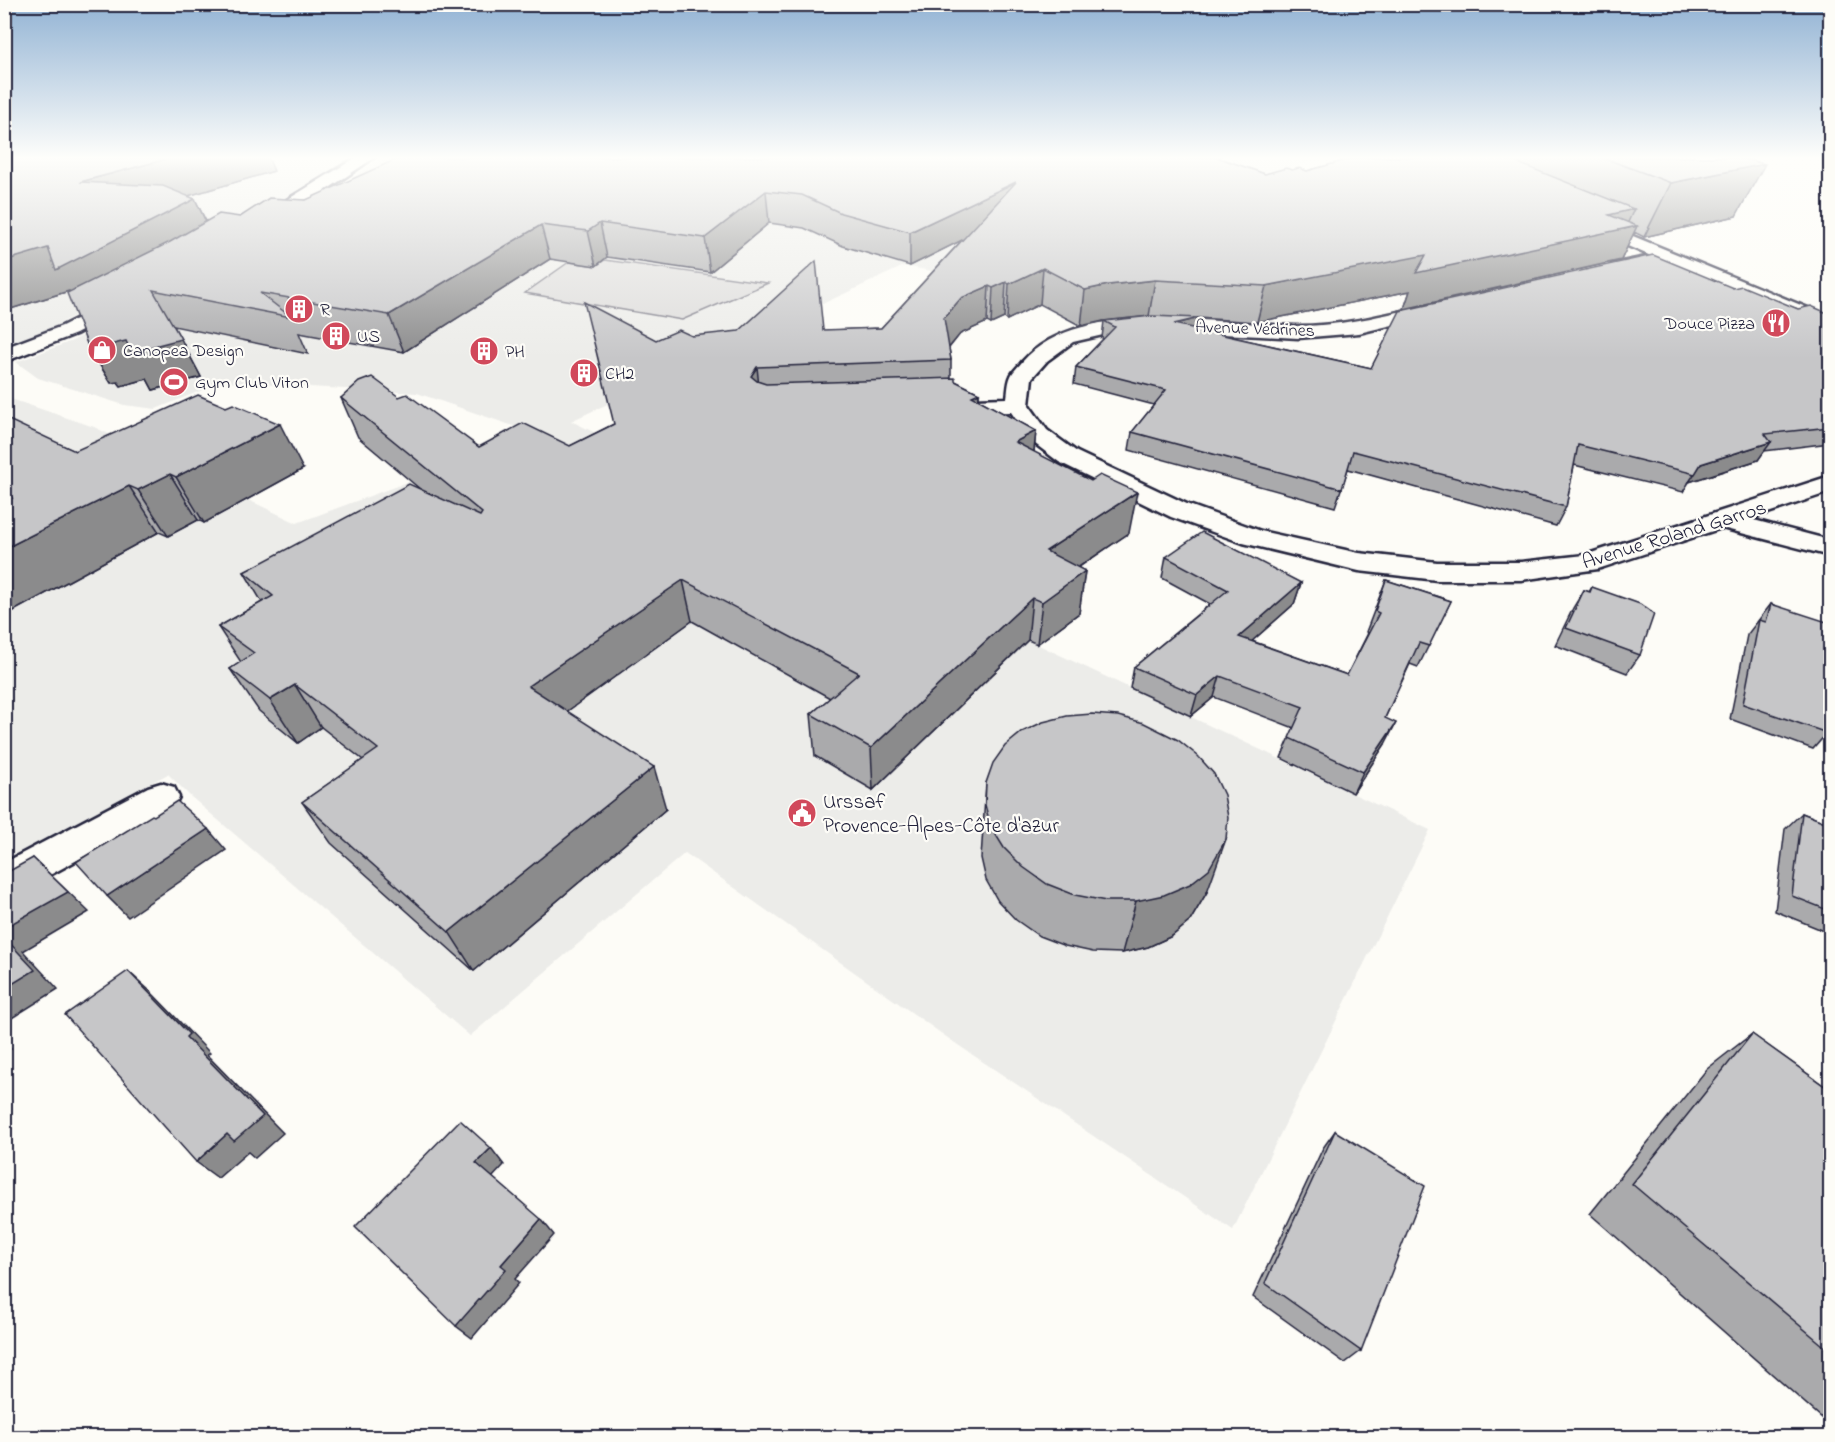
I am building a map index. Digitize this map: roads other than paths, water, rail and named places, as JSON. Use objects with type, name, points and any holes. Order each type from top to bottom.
[{"type":"street","points":[[245,231],[257,224]]},
{"type":"street","points":[[1592,224],[1830,324]]},
{"type":"street","points":[[1595,274],[1670,257]]},
{"type":"street","points":[[4,356],[69,330],[140,292]]},
{"type":"street","name":"Avenue Védrines","points":[[1018,405],[1021,377],[1039,356],[1066,338],[1103,329],[1149,324],[1298,332],[1359,327],[1456,304]]},
{"type":"street","points":[[924,408],[1018,405]]},
{"type":"street","name":"Avenue Roland Garros","points":[[1018,405],[1038,435],[1068,457],[1180,511],[1253,537],[1359,562],[1437,571],[1521,571],[1588,563],[1830,484]]},
{"type":"street","points":[[1723,520],[1830,548]]},
{"type":"street","points":[[4,882],[161,797]]},
{"type":"place","name":"R","points":[[299,309]]},
{"type":"place","name":"Douce Pizza","points":[[1776,323]]},
{"type":"place","name":"US","points":[[336,336]]},
{"type":"place","name":"Canopea Design","points":[[102,350]]},
{"type":"place","name":"PH","points":[[484,351]]},
{"type":"place","name":"CH2","points":[[584,373]]},
{"type":"place","name":"Gym Club Viton","points":[[174,382]]},
{"type":"place","name":"Urssaf Provence-Alpes-Côte d'azur","points":[[802,813]]}]
